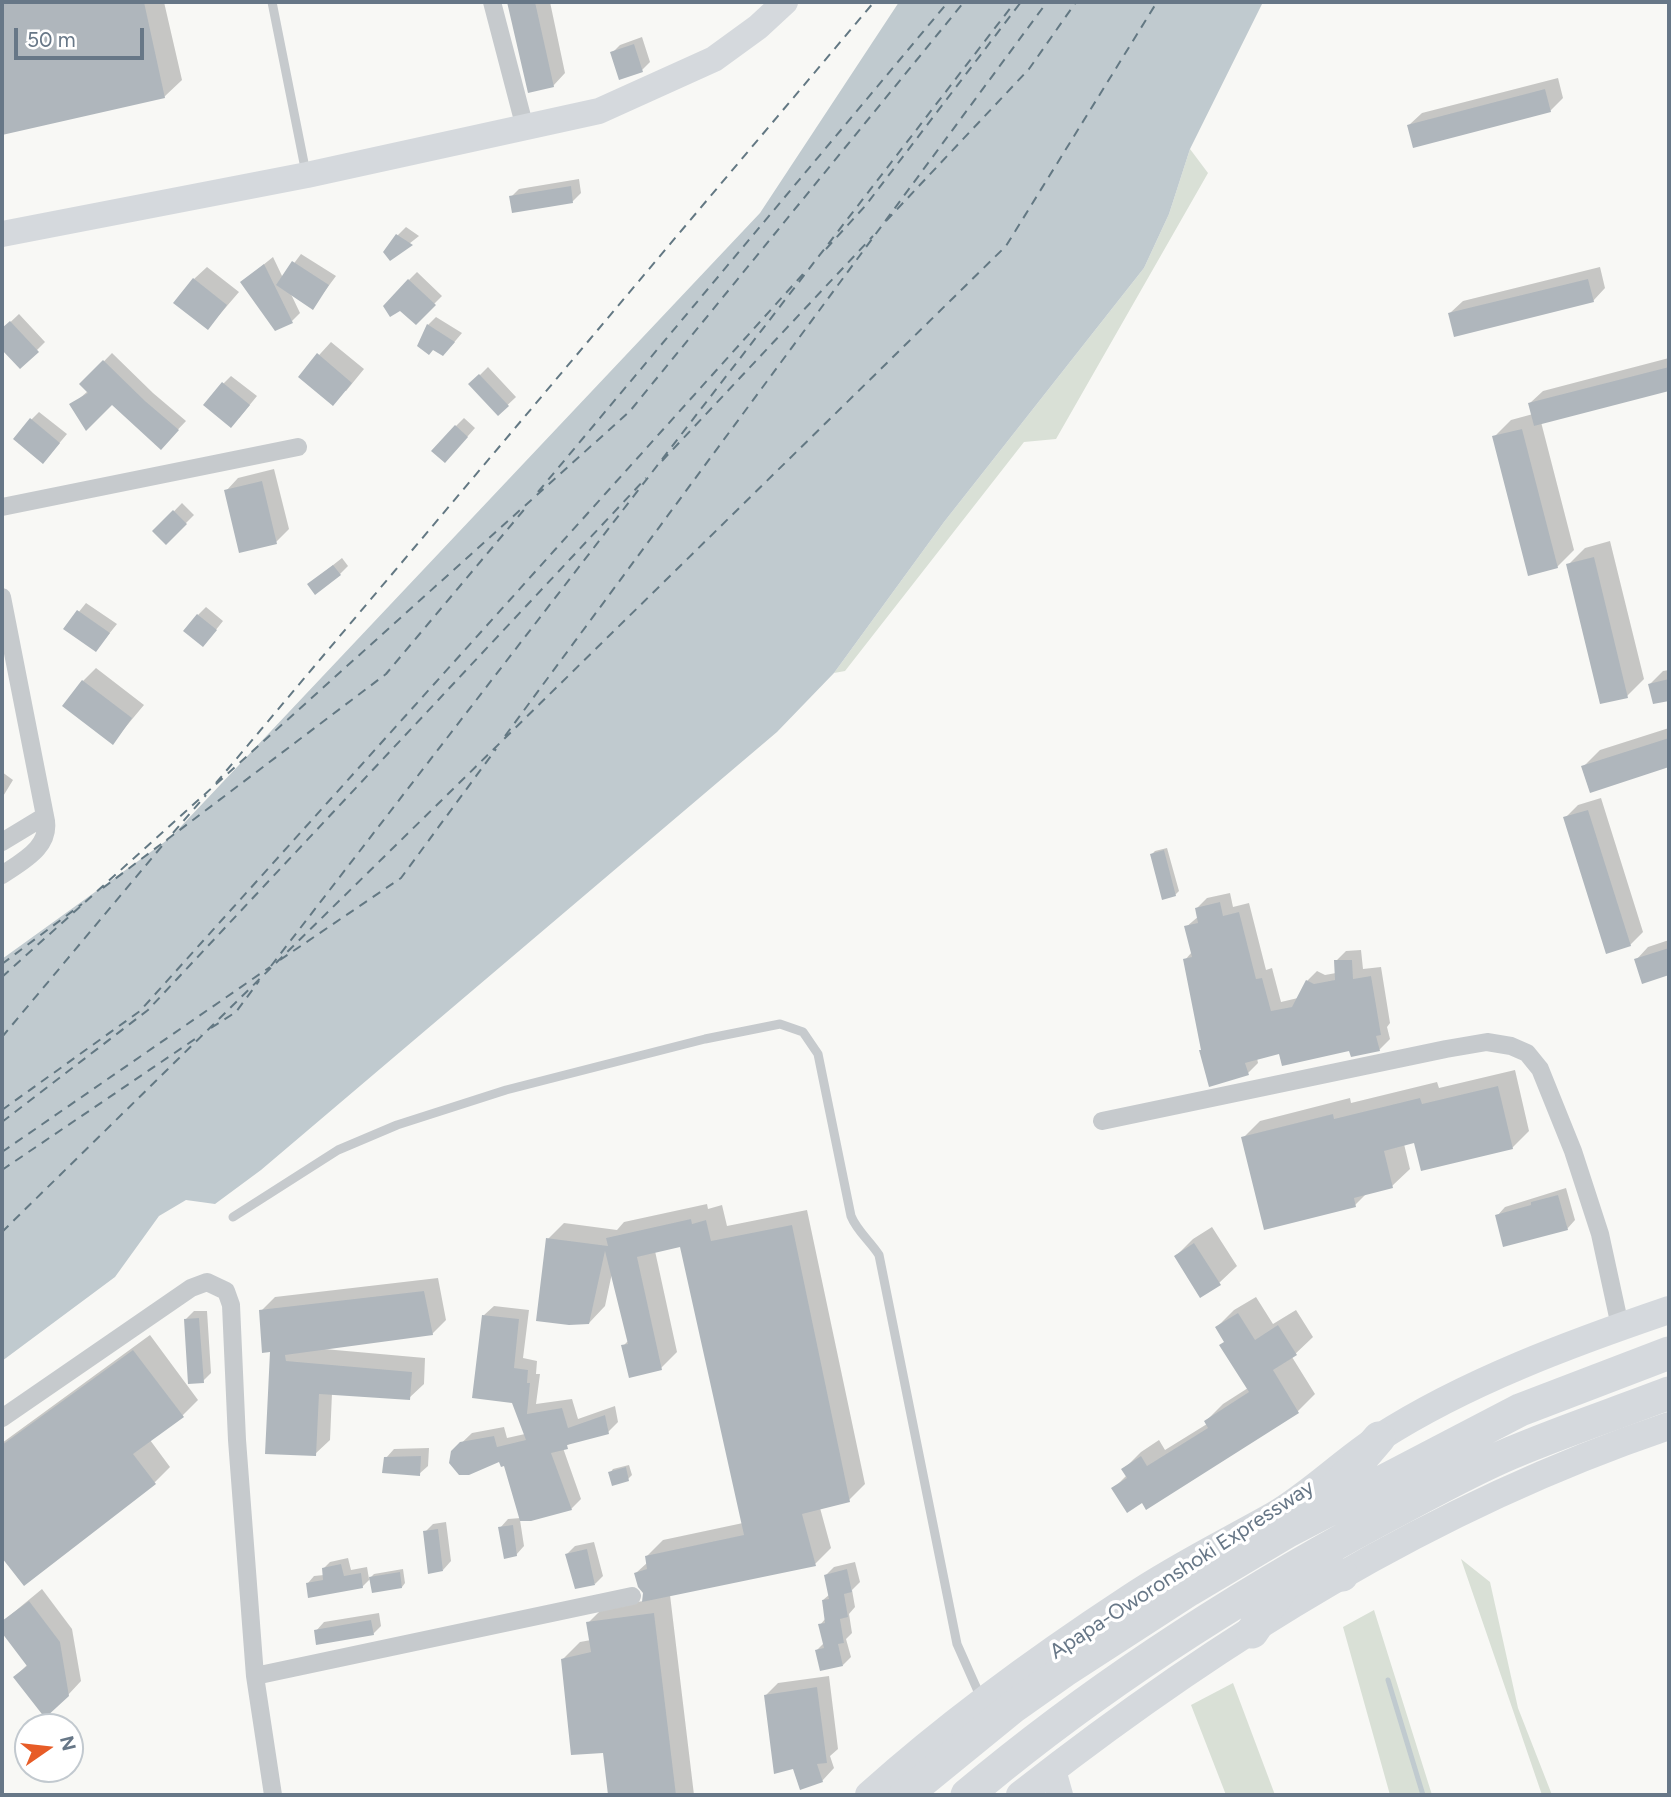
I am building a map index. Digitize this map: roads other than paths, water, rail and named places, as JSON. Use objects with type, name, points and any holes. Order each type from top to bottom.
[{"type":"highway","name":"Apapa-Oworonshoki Expressway","points":[[905,1795],[1013,1707],[1280,1528],[1401,1472],[1520,1410],[1669,1353]]},
{"type":"highway","points":[[967,1795],[1044,1732],[1241,1598],[1314,1566],[1510,1453],[1669,1393]]},
{"type":"highway","points":[[1314,1566],[1280,1528],[1343,1480],[1379,1438]]},
{"type":"highway","points":[[1343,1480],[1401,1472]]},
{"type":"highway","points":[[1252,1632],[1314,1566]]},
{"type":"main road","points":[[2,234],[307,175],[599,111],[715,59],[758,27],[785,2]]},
{"type":"main road","name":"Apapa-Oworonshoki Expressway","points":[[869,1795],[983,1703],[1131,1597],[1214,1547],[1280,1528],[1379,1438],[1491,1378],[1620,1326],[1669,1310]]},
{"type":"main road","points":[[1020,1795],[1056,1783],[1150,1696],[1252,1632],[1314,1566],[1625,1441],[1669,1426]]},
{"type":"street","points":[[492,2],[525,128]]},
{"type":"street","points":[[2,507],[298,447]]},
{"type":"street","points":[[2,597],[47,825],[46,836],[40,846],[2,875]]},
{"type":"street","points":[[2,842],[45,816]]},
{"type":"street","points":[[1102,1121],[1446,1049],[1487,1042],[1511,1046],[1527,1054],[1540,1069],[1573,1151],[1600,1234],[1620,1326]]},
{"type":"street","points":[[2,1418],[191,1288],[206,1282],[226,1291],[231,1305],[237,1440],[255,1676],[273,1795]]},
{"type":"street","points":[[255,1676],[632,1596]]},
{"type":"lane","points":[[271,2],[307,175]]},
{"type":"lane","points":[[233,1217],[338,1150],[397,1125],[506,1090],[705,1039],[780,1024],[803,1032],[818,1054],[851,1216],[856,1227],[879,1255],[957,1644],[983,1703]]},
{"type":"waterway","points":[[1388,1680],[1423,1795]]}]
